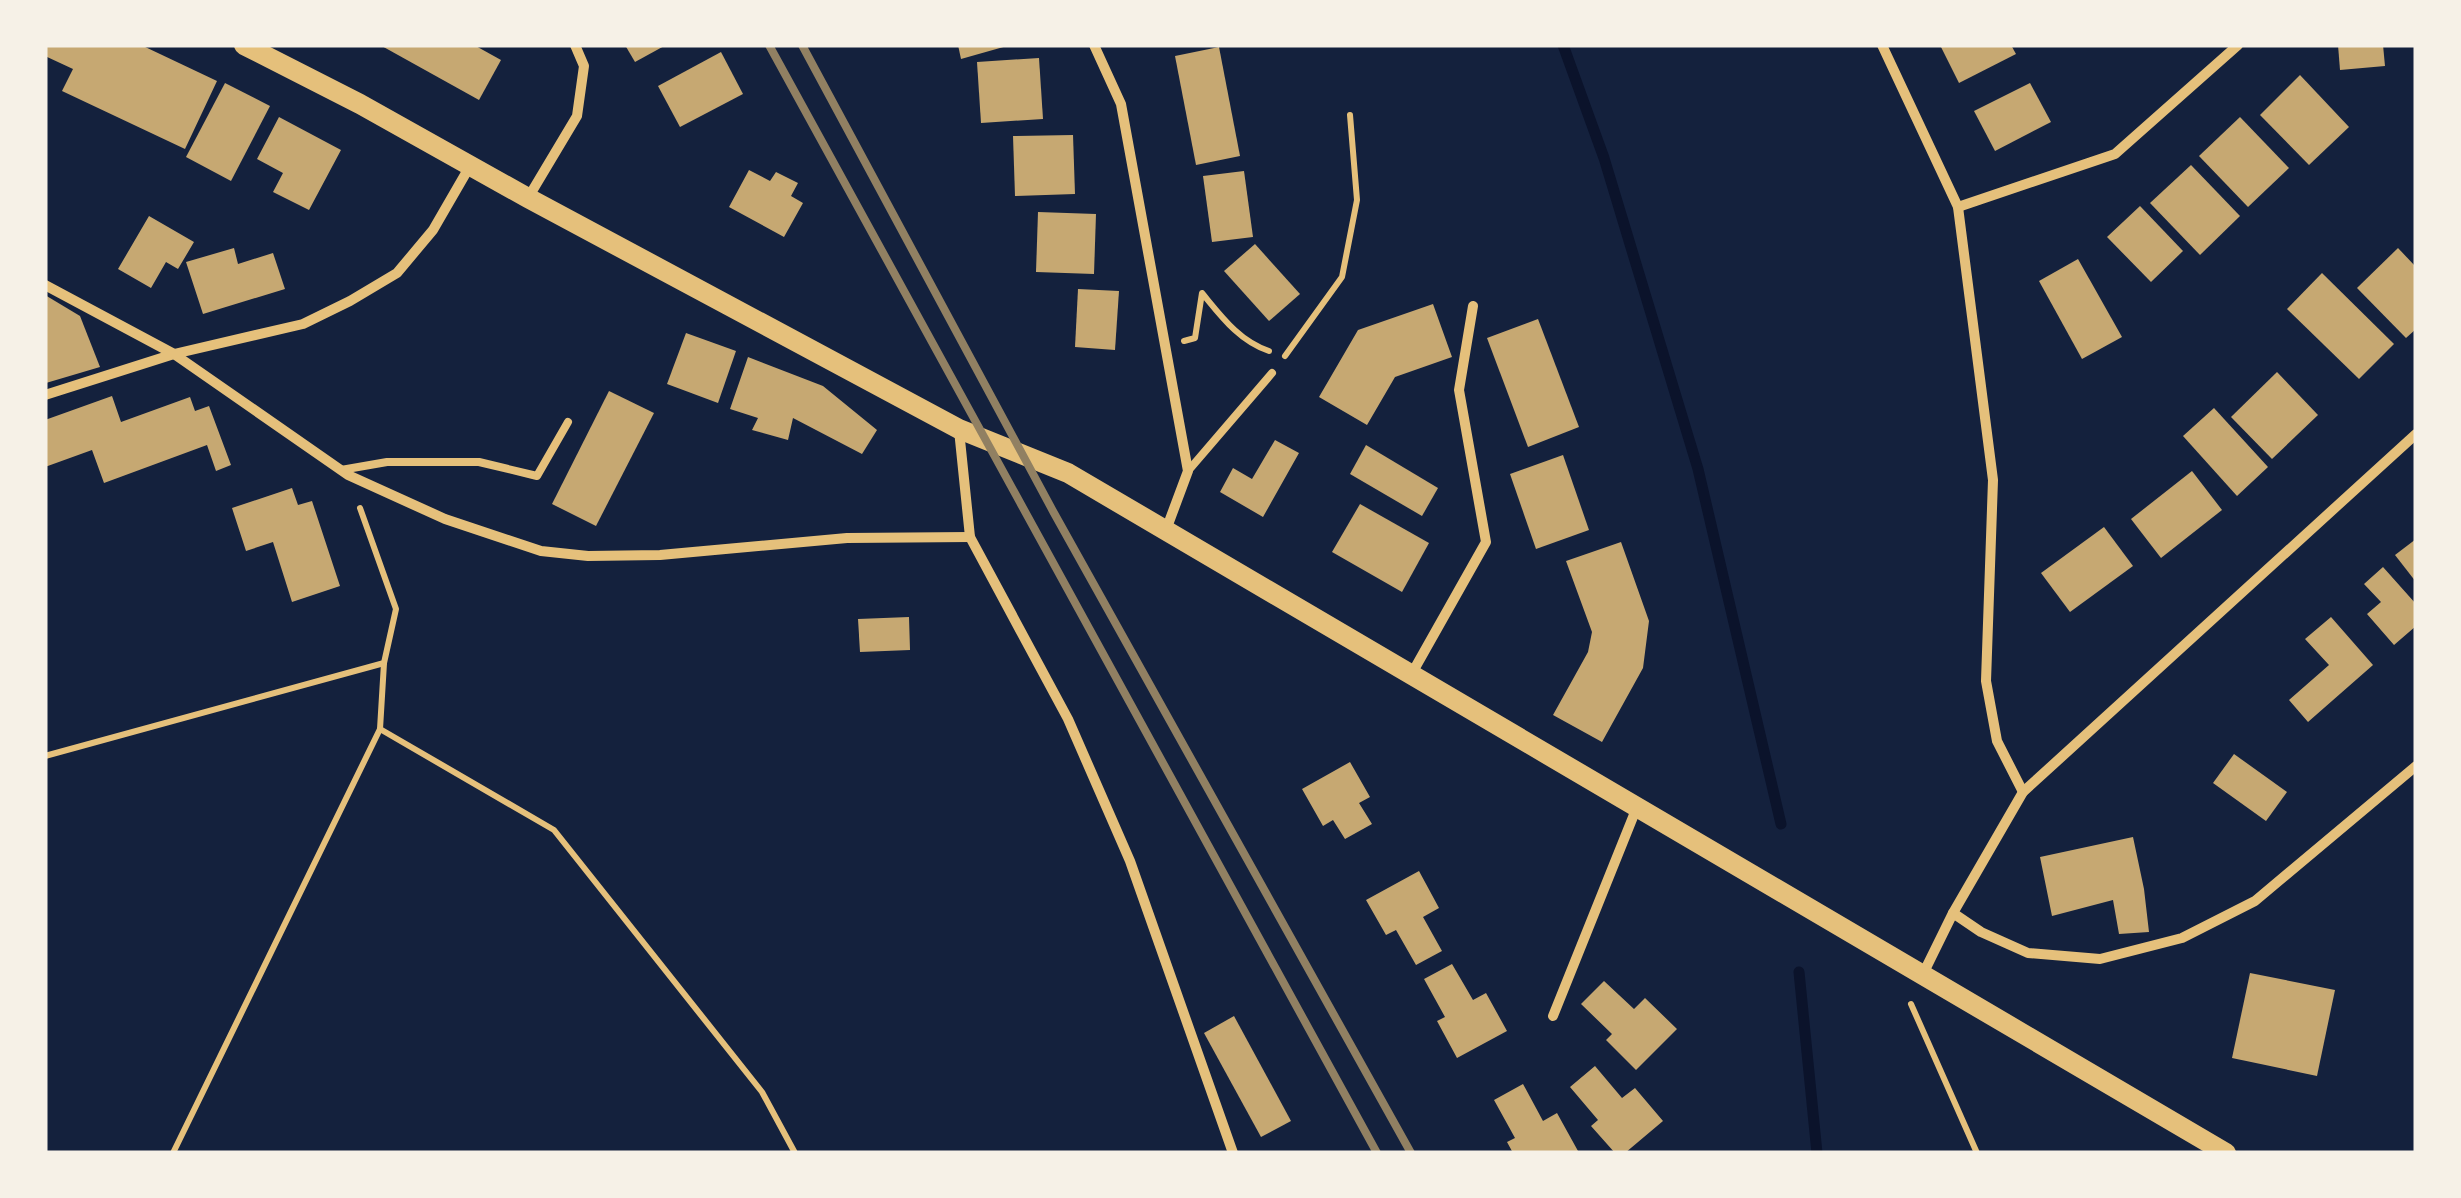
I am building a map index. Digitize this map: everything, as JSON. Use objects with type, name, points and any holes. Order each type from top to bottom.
[{"type":"main road","points":[[244,45],[360,104],[959,430],[1068,473],[2226,1153]]},
{"type":"street","points":[[528,198],[577,116],[584,66],[575,45]]},
{"type":"street","points":[[1094,45],[1121,104],[1188,471],[1166,531]]},
{"type":"street","points":[[1882,45],[1958,206],[1994,480],[1986,680],[1997,741],[2024,792]]},
{"type":"street","points":[[1958,206],[2114,154],[2238,45]]},
{"type":"street","points":[[45,395],[174,354],[303,324],[350,301],[397,273],[434,230],[470,166]]},
{"type":"street","points":[[45,285],[174,354],[345,472],[444,519],[541,551],[588,556],[660,555],[847,538],[970,537]]},
{"type":"street","points":[[1411,675],[1486,542],[1459,390],[1473,306]]},
{"type":"street","points":[[959,430],[970,537],[1068,719],[1130,861],[1233,1153]]},
{"type":"street","points":[[1923,974],[1952,913],[2024,792],[2416,434]]},
{"type":"street","points":[[1952,913],[1981,932],[2028,953],[2100,959],[2182,938],[2255,901],[2416,766]]},
{"type":"street","points":[[1554,1016],[1637,806]]},
{"type":"lane","points":[[1188,471],[1272,373]]},
{"type":"lane","points":[[345,472],[387,462],[479,462],[537,476],[568,422]]},
{"type":"path","points":[[1272,373],[1342,277],[1356,200],[1350,115]]},
{"type":"path","points":[[1166,347],[1195,338],[1202,292],[1241,335],[1256,346],[1284,356]]},
{"type":"path","points":[[173,1153],[380,729],[384,663],[396,609],[345,472]]},
{"type":"path","points":[[45,756],[384,663]]},
{"type":"path","points":[[380,729],[554,830],[762,1092],[795,1153]]},
{"type":"path","points":[[1911,1004],[1977,1153]]},
{"type":"building","points":[[45,45],[141,45],[217,81],[185,149],[62,91],[73,69],[45,56]]},
{"type":"building","points":[[380,45],[474,45],[501,60],[479,100]]},
{"type":"building","points":[[625,45],[666,45],[635,62]]},
{"type":"building","points":[[958,45],[1007,45],[1007,46],[961,59]]},
{"type":"building","points":[[1940,45],[2011,45],[2016,54],[1959,83]]},
{"type":"building","points":[[2338,45],[2383,45],[2385,66],[2340,70]]},
{"type":"building","points":[[1219,47],[1240,156],[1196,165],[1175,56]]},
{"type":"building","points":[[721,52],[743,94],[680,127],[658,86]]},
{"type":"building","points":[[1039,58],[1043,119],[981,123],[977,62]]},
{"type":"building","points":[[2300,75],[2349,127],[2309,165],[2260,115]]},
{"type":"building","points":[[225,83],[270,106],[231,181],[186,157]]},
{"type":"building","points":[[2030,83],[2051,122],[1995,151],[1974,111]]},
{"type":"building","points":[[279,117],[341,150],[309,210],[273,192],[283,173],[257,159]]},
{"type":"building","points":[[2240,117],[2289,168],[2248,207],[2199,156]]},
{"type":"building","points":[[1073,135],[1075,194],[1015,196],[1013,136]]},
{"type":"building","points":[[2191,165],[2240,216],[2200,255],[2150,203]]},
{"type":"building","points":[[749,170],[770,181],[776,172],[798,183],[791,196],[803,203],[784,237],[729,207]]},
{"type":"building","points":[[1244,171],[1253,237],[1212,242],[1203,176]]},
{"type":"building","points":[[2140,206],[2183,251],[2151,282],[2107,237]]},
{"type":"building","points":[[1038,212],[1096,214],[1094,274],[1036,272]]},
{"type":"building","points":[[149,216],[194,242],[178,269],[166,262],[151,288],[118,269]]},
{"type":"building","points":[[1255,244],[1300,294],[1269,321],[1224,271]]},
{"type":"building","points":[[234,248],[238,264],[273,253],[285,289],[203,314],[186,262]]},
{"type":"building","points":[[2398,248],[2416,267],[2416,329],[2406,338],[2357,288]]},
{"type":"building","points":[[2078,259],[2122,337],[2082,359],[2039,281]]},
{"type":"building","points":[[2322,273],[2394,344],[2359,379],[2287,309]]},
{"type":"building","points":[[1078,289],[1119,291],[1115,350],[1075,347]]},
{"type":"building","points":[[45,295],[80,316],[100,367],[46,383]]},
{"type":"building","points":[[1433,304],[1452,357],[1395,377],[1367,425],[1319,397],[1358,330]]},
{"type":"building","points":[[1538,319],[1579,427],[1528,447],[1487,338]]},
{"type":"building","points":[[686,333],[736,351],[718,403],[667,384]]},
{"type":"building","points":[[748,357],[823,386],[877,430],[862,454],[793,418],[788,440],[752,430],[758,418],[730,409]]},
{"type":"building","points":[[2277,372],[2318,415],[2272,459],[2231,417]]},
{"type":"building","points":[[609,391],[654,413],[596,526],[552,504]]},
{"type":"building","points":[[112,396],[121,422],[190,397],[195,411],[209,406],[231,465],[216,471],[207,445],[104,483],[92,450],[45,467],[45,420]]},
{"type":"building","points":[[2214,408],[2268,467],[2237,496],[2183,436]]},
{"type":"building","points":[[1275,440],[1299,453],[1263,517],[1220,492],[1233,468],[1252,479]]},
{"type":"building","points":[[1366,445],[1438,488],[1422,516],[1350,474]]},
{"type":"building","points":[[1563,455],[1589,530],[1536,549],[1510,474]]},
{"type":"building","points":[[2192,471],[2222,510],[2161,558],[2131,519]]},
{"type":"building","points":[[292,488],[298,505],[312,501],[340,586],[292,602],[273,542],[246,551],[232,508]]},
{"type":"building","points":[[1360,504],[1429,543],[1402,592],[1332,552]]},
{"type":"building","points":[[2104,527],[2133,566],[2070,612],[2041,573]]},
{"type":"building","points":[[2416,539],[2416,582],[2395,555]]},
{"type":"building","points":[[1621,542],[1649,621],[1643,668],[1602,742],[1553,715],[1588,652],[1592,632],[1566,561]]},
{"type":"building","points":[[2383,567],[2416,604],[2416,626],[2394,645],[2367,614],[2381,602],[2364,584]]},
{"type":"building","points":[[909,617],[910,650],[860,652],[858,619]]},
{"type":"building","points":[[2331,617],[2373,665],[2308,722],[2289,700],[2329,665],[2305,639]]},
{"type":"building","points":[[2234,754],[2287,792],[2266,821],[2213,783]]},
{"type":"building","points":[[1350,762],[1370,797],[1359,803],[1372,824],[1345,839],[1333,820],[1323,826],[1302,789]]},
{"type":"building","points":[[2133,837],[2149,932],[2119,934],[2113,900],[2052,916],[2040,857]]},
{"type":"building","points":[[1419,871],[1439,908],[1423,917],[1442,951],[1416,965],[1396,930],[1386,935],[1366,900]]},
{"type":"building","points":[[1452,964],[1473,1000],[1486,993],[1507,1031],[1457,1058],[1437,1021],[1445,1017],[1424,979]]},
{"type":"building","points":[[2250,973],[2335,990],[2317,1076],[2232,1058]]},
{"type":"building","points":[[1604,981],[1634,1009],[1645,998],[1677,1029],[1636,1070],[1606,1040],[1612,1034],[1581,1004]]},
{"type":"building","points":[[1234,1016],[1291,1121],[1261,1137],[1204,1033]]},
{"type":"building","points":[[1595,1066],[1622,1098],[1635,1088],[1663,1121],[1625,1153],[1615,1153],[1591,1126],[1598,1120],[1570,1087]]},
{"type":"building","points":[[1523,1084],[1543,1121],[1557,1113],[1578,1151],[1513,1153],[1507,1142],[1515,1138],[1494,1100]]},
{"type":"waterway","points":[[1563,45],[1604,158],[1698,469],[1781,824]]},
{"type":"waterway","points":[[1799,972],[1817,1153]]},
{"type":"railway","points":[[769,45],[1377,1153]]},
{"type":"railway","points":[[802,45],[1054,513],[1411,1153]]}]
